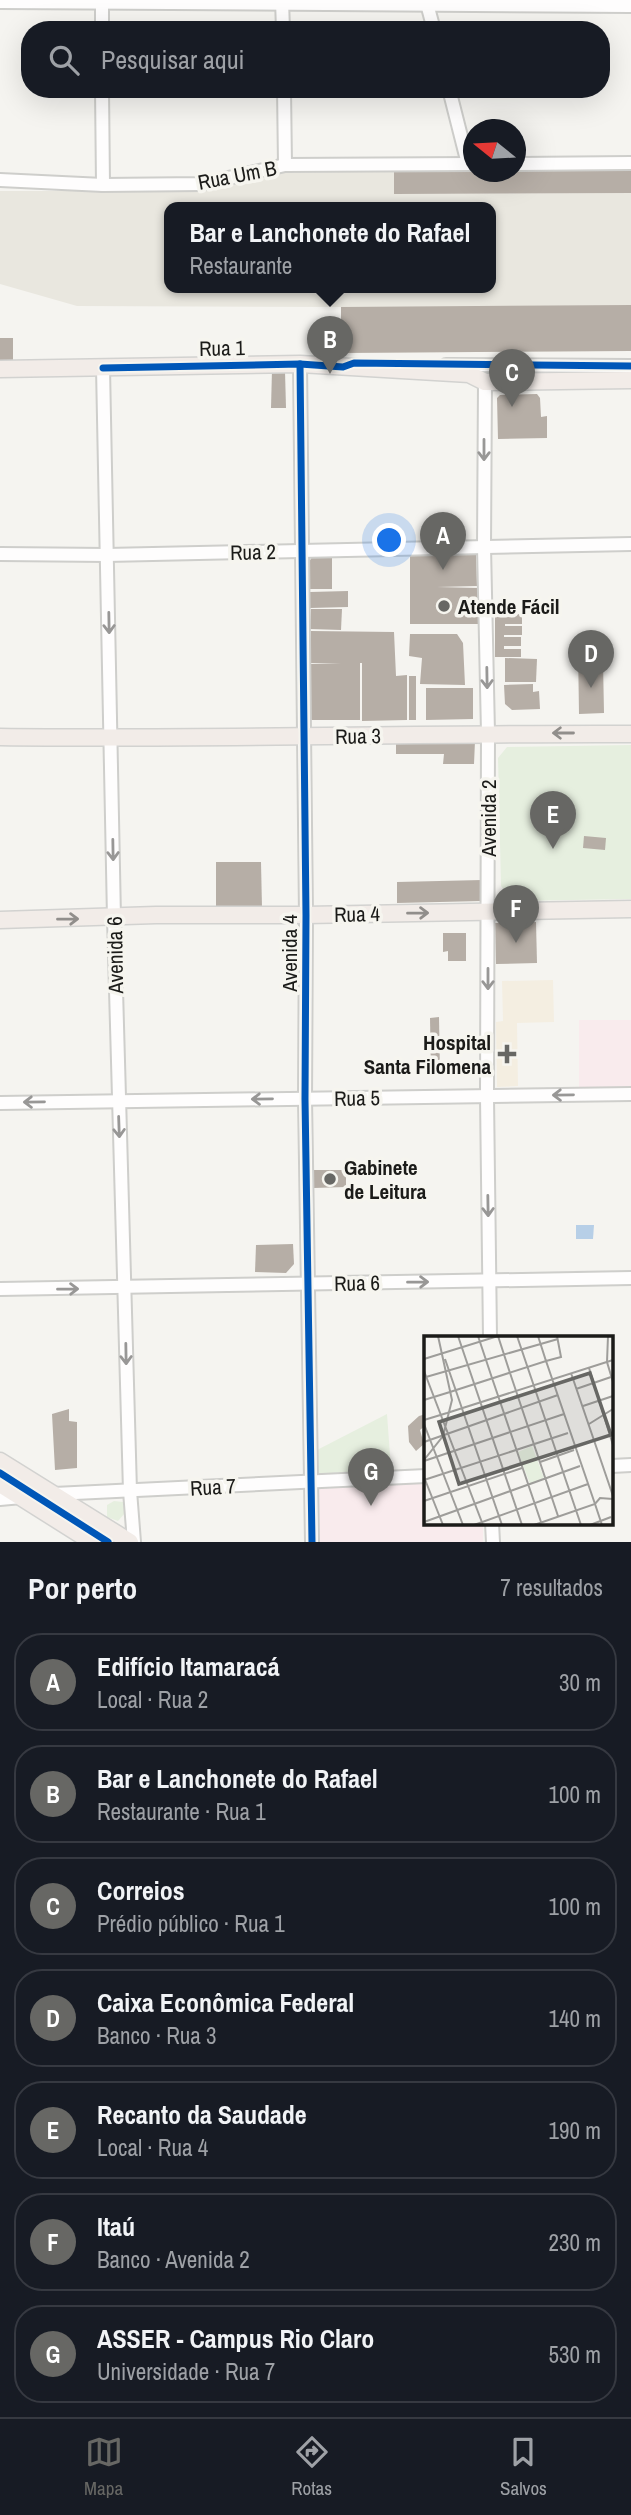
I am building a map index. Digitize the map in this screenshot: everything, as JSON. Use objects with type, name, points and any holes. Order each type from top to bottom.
[{"type":"main road","name":"Rua 1","points":[[0,369],[300,364],[469,374],[485,382],[631,380]]},
{"type":"main road","name":"Rua 3","points":[[0,737],[112,739],[488,733],[631,734]]},
{"type":"main road","name":"Rua 4","points":[[0,920],[156,915],[631,909]]},
{"type":"main road","points":[[0,1461],[132,1542]]},
{"type":"main road","points":[[0,1484],[92,1542]]},
{"type":"street","points":[[102,1],[102,21]]},
{"type":"street","points":[[0,2],[427,2],[631,6]]},
{"type":"street","points":[[282,2],[283,21]]},
{"type":"street","points":[[427,2],[432,21]]},
{"type":"street","points":[[103,98],[103,185]]},
{"type":"street","points":[[284,98],[285,165]]},
{"type":"street","points":[[452,98],[463,137]]},
{"type":"street","points":[[526,164],[631,163]]},
{"type":"street","name":"Rua Um B","points":[[0,180],[103,185],[202,184],[285,165],[463,164]]},
{"type":"street","points":[[343,366],[354,363],[631,366]]},
{"type":"street","name":"Avenida 4","points":[[300,364],[306,915],[305,1099],[313,1542]]},
{"type":"street","name":"Avenida 6","points":[[103,368],[118,1101],[132,1542]]},
{"type":"street","name":"Avenida 2","points":[[485,382],[490,1336]]},
{"type":"street","name":"Rua 2","points":[[0,554],[107,555],[631,544]]},
{"type":"street","name":"Rua 5","points":[[0,1103],[631,1094]]},
{"type":"street","name":"Rua 6","points":[[0,1289],[631,1278]]},
{"type":"street","name":"Rua 7","points":[[0,1499],[424,1476]]},
{"type":"street","points":[[492,1524],[492,1542]]},
{"type":"shaded area","points":[[394,171],[394,194],[631,193],[631,328],[621,351],[341,353],[341,307],[77,306],[0,284],[0,191],[200,191],[280,173]]},
{"type":"shaded area","name":"Hospital Santa Filomena","points":[[553,980],[554,1022],[517,1023],[518,1086],[497,1087],[496,1022],[503,1021],[502,981]]},
{"type":"shaded area","points":[[579,1020],[631,1020],[631,1087],[579,1087]]},
{"type":"shaded area","points":[[424,1483],[424,1524],[483,1524],[483,1542],[317,1542],[316,1489]]},
{"type":"green space","points":[[631,745],[631,899],[513,901],[501,886],[498,758],[507,747]]},
{"type":"green space","points":[[387,1414],[391,1469],[318,1474],[317,1450]]},
{"type":"green space","points":[[114,1501],[123,1502],[125,1513],[118,1521],[107,1517],[107,1505]]},
{"type":"water","points":[[576,1225],[594,1225],[593,1239],[576,1239]]},
{"type":"building","points":[[631,168],[631,193],[394,194],[394,170],[463,171],[463,182],[526,182],[526,170]]},
{"type":"building","points":[[631,305],[631,351],[341,353],[341,307]]},
{"type":"building","points":[[0,338],[13,338],[13,360],[0,360]]},
{"type":"building","points":[[272,370],[285,371],[286,408],[271,408]]},
{"type":"building","points":[[537,394],[540,398],[541,417],[547,416],[547,438],[498,439],[497,398],[500,395]]},
{"type":"building","points":[[476,552],[477,586],[437,587],[478,588],[478,624],[410,624],[410,554]]},
{"type":"building","points":[[332,556],[332,589],[310,589],[309,562],[312,557]]},
{"type":"building","points":[[348,591],[348,607],[310,608],[310,592]]},
{"type":"building","points":[[311,609],[342,609],[341,630],[310,629]]},
{"type":"building","points":[[495,612],[505,612],[505,615],[522,614],[522,624],[505,626],[522,626],[522,635],[504,635],[521,637],[521,646],[504,646],[504,649],[521,649],[521,657],[495,657]]},
{"type":"building","points":[[311,631],[394,632],[396,676],[407,675],[407,720],[362,721],[362,663],[360,720],[309,718],[309,664],[341,663],[311,663]]},
{"type":"building","points":[[410,634],[457,634],[463,643],[465,685],[420,684],[422,658],[409,656]]},
{"type":"building","points":[[578,648],[600,648],[600,657],[590,657],[590,662],[603,662],[604,713],[579,714]]},
{"type":"building","points":[[505,658],[537,659],[536,682],[505,682]]},
{"type":"building","points":[[409,676],[416,676],[416,720],[409,720]]},
{"type":"building","points":[[533,684],[533,692],[539,691],[540,709],[512,710],[505,704],[504,685]]},
{"type":"building","points":[[426,688],[473,688],[473,719],[426,720]]},
{"type":"building","points":[[396,740],[475,741],[474,764],[443,764],[444,754],[396,754]]},
{"type":"building","points":[[584,836],[606,838],[605,850],[583,848]]},
{"type":"building","points":[[216,862],[261,862],[262,908],[216,908]]},
{"type":"building","points":[[482,880],[482,901],[397,903],[397,882]]},
{"type":"building","points":[[536,922],[537,963],[496,964],[495,923]]},
{"type":"building","points":[[443,933],[466,933],[466,961],[448,961],[448,951],[443,952]]},
{"type":"building","points":[[439,1017],[440,1073],[431,1073],[430,1018]]},
{"type":"building","name":"Gabinete de Leitura","points":[[314,1170],[346,1170],[346,1187],[314,1188]]},
{"type":"building","points":[[293,1244],[294,1264],[286,1273],[255,1272],[256,1245]]},
{"type":"building","points":[[69,1409],[69,1421],[77,1422],[77,1468],[55,1470],[52,1414]]},
{"type":"building","points":[[424,1415],[424,1427],[420,1430],[424,1444],[416,1451],[409,1442],[408,1426]]},
{"type":"cycle path","points":[[103,368],[300,364],[343,367],[354,363],[631,366]]},
{"type":"cycle path","points":[[300,364],[306,915],[305,1099],[312,1542]]},
{"type":"cycle path","points":[[0,1473],[108,1542]]},
{"type":"place","name":"Bar e Lanchonete do Rafael","points":[[330,374]]},
{"type":"place","name":"Correios","points":[[512,407]]},
{"type":"place","name":"Edifício Itamaracá","points":[[443,570]]},
{"type":"place","name":"Atende Fácil","points":[[444,606]]},
{"type":"place","name":"Caixa Econômica Federal","points":[[591,688]]},
{"type":"place","name":"Recanto da Saudade","points":[[553,849]]},
{"type":"place","name":"Itaú","points":[[516,943]]},
{"type":"place","name":"Hospital Santa Filomena","points":[[507,1054]]},
{"type":"place","name":"Gabinete de Leitura","points":[[330,1179]]},
{"type":"place","name":"ASSER - Campus Rio Claro","points":[[371,1506]]}]
